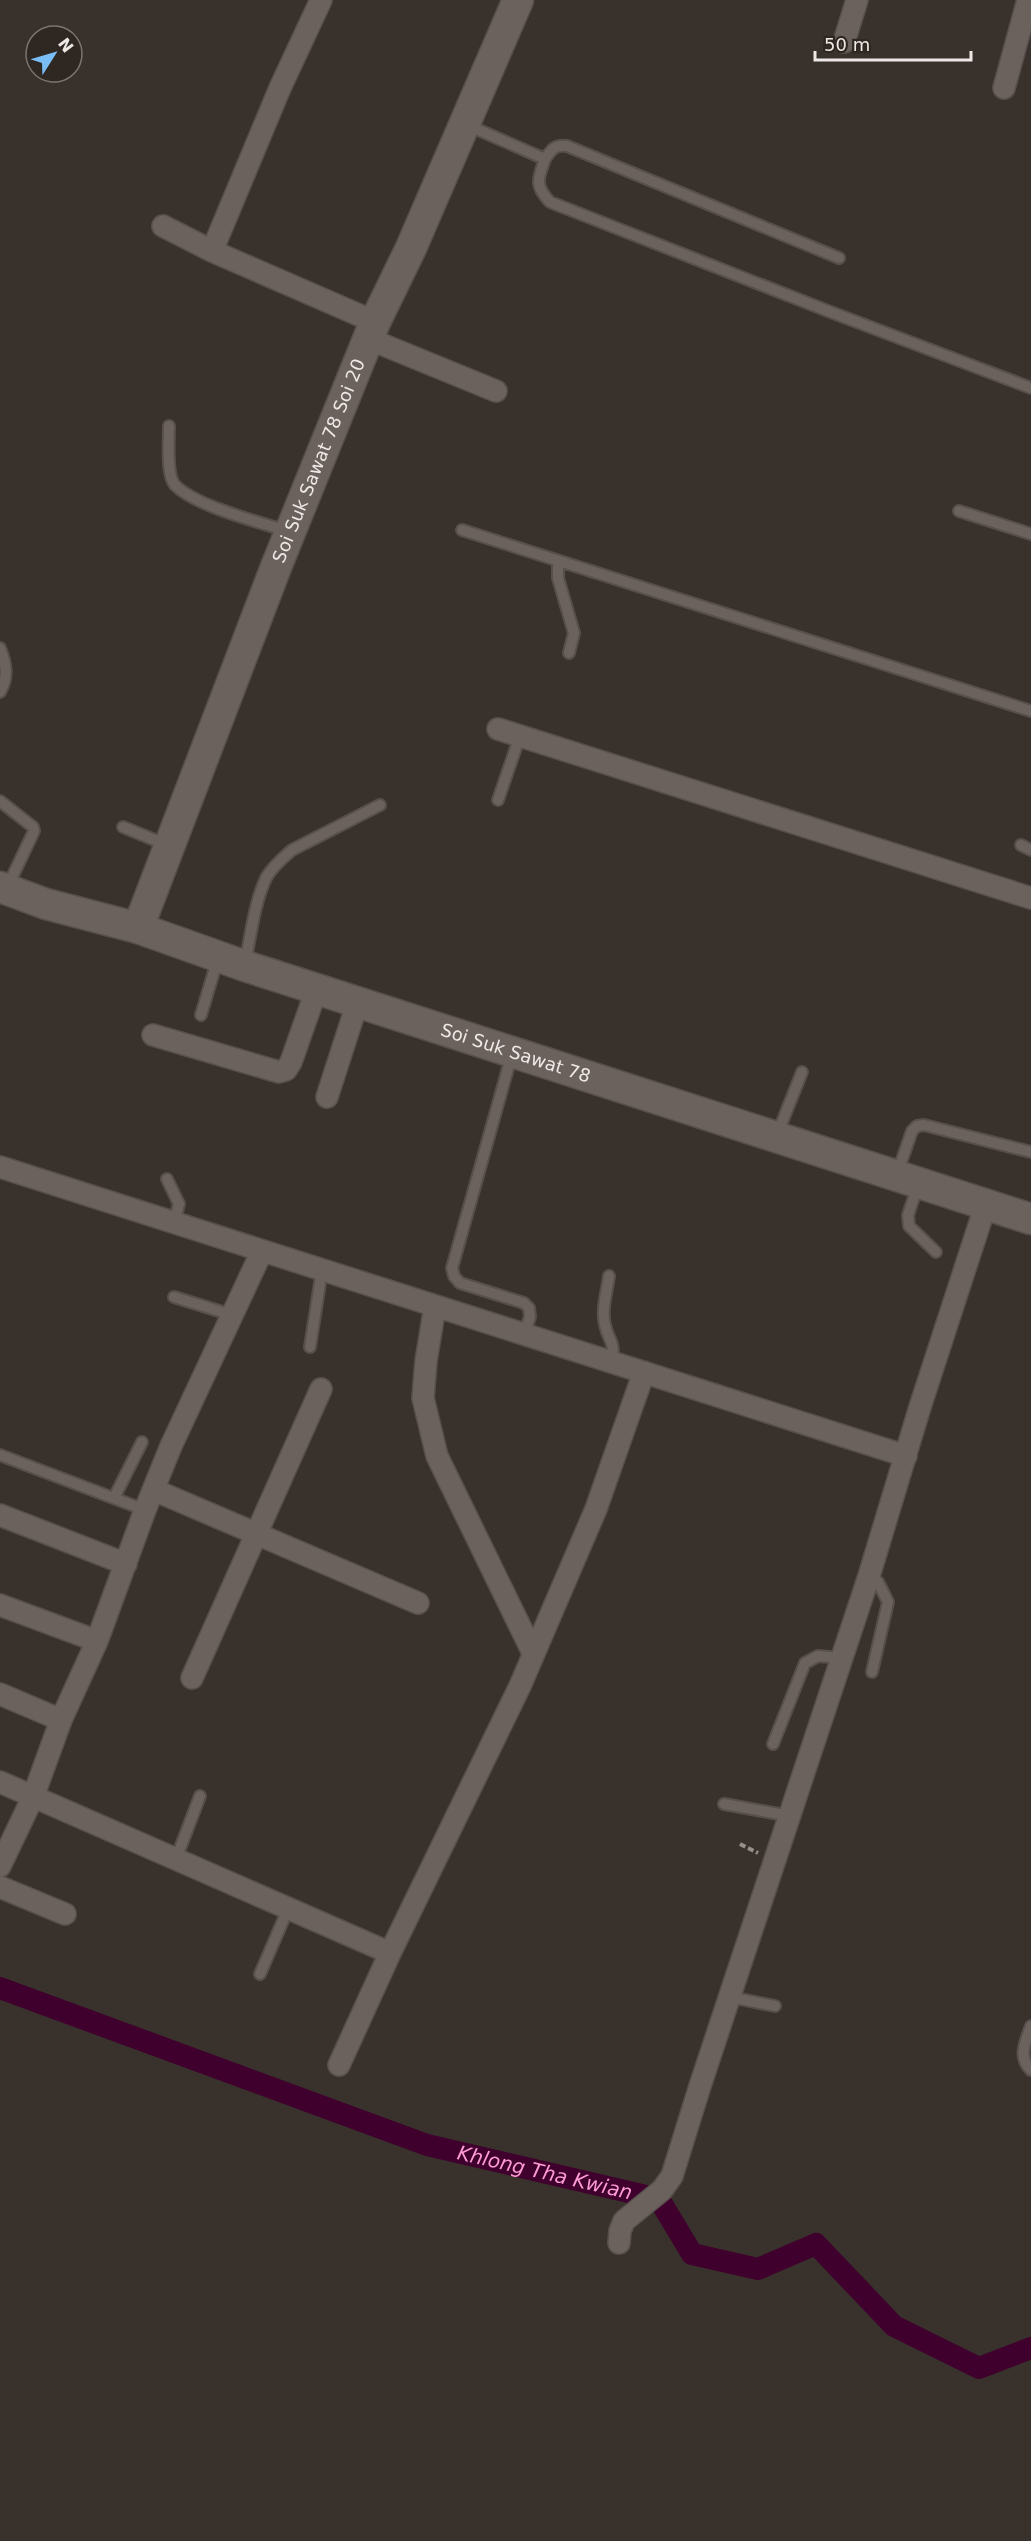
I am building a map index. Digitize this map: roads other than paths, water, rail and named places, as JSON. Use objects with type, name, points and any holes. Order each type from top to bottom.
[{"type":"street","points":[[212,251],[280,88],[321,0]]},
{"type":"street","name":"Soi Suk Sawat 78 Soi 20","points":[[138,928],[291,532],[372,331],[518,0]]},
{"type":"street","points":[[844,42],[857,0]]},
{"type":"street","points":[[1004,88],[1028,0]]},
{"type":"street","points":[[163,226],[496,391]]},
{"type":"street","points":[[498,729],[1031,898]]},
{"type":"street","name":"Soi Suk Sawat 78","points":[[3,889],[138,928],[232,961],[777,1135],[1031,1219]]},
{"type":"street","points":[[153,1035],[279,1072],[286,1070],[291,1062],[317,988]]},
{"type":"street","points":[[327,1096],[358,1001]]},
{"type":"street","points":[[0,1167],[906,1456]]},
{"type":"street","points":[[619,2243],[624,2221],[662,2190],[672,2176],[869,1576],[986,1204]]},
{"type":"street","points":[[0,1866],[33,1797],[61,1720],[98,1641],[145,1510],[171,1446],[262,1251]]},
{"type":"street","points":[[435,1306],[426,1361],[423,1398],[437,1456],[533,1653]]},
{"type":"street","points":[[339,2065],[533,1653],[596,1509],[645,1372]]},
{"type":"street","points":[[192,1678],[321,1389]]},
{"type":"street","points":[[154,1490],[418,1603]]},
{"type":"street","points":[[0,1515],[126,1564]]},
{"type":"street","points":[[0,1605],[98,1641]]},
{"type":"street","points":[[0,1694],[61,1720]]},
{"type":"street","points":[[0,1782],[390,1953]]},
{"type":"street","points":[[0,1887],[65,1914]]},
{"type":"lane","points":[[465,124],[545,159]]},
{"type":"lane","points":[[839,258],[567,146],[560,145],[553,148],[545,159],[537,183],[550,202],[1031,388]]},
{"type":"lane","points":[[169,426],[170,471],[174,485],[209,506],[291,532]]},
{"type":"lane","points":[[960,512],[1031,534]]},
{"type":"lane","points":[[462,530],[1031,711]]},
{"type":"lane","points":[[558,561],[558,578],[574,633],[569,653]]},
{"type":"lane","points":[[0,648],[6,663],[5,683],[0,692]]},
{"type":"lane","points":[[498,800],[520,736]]},
{"type":"lane","points":[[0,801],[33,827],[34,831],[3,889]]},
{"type":"lane","points":[[201,1015],[254,918],[267,878],[281,859],[292,850],[380,805]]},
{"type":"lane","points":[[123,826],[170,846]]},
{"type":"lane","points":[[513,1050],[452,1268],[454,1276],[460,1283],[524,1303],[529,1308],[530,1317],[524,1334]]},
{"type":"lane","points":[[777,1135],[802,1072]]},
{"type":"lane","points":[[936,1252],[909,1226],[908,1178],[912,1131],[917,1126],[924,1125],[1031,1152]]},
{"type":"lane","points":[[167,1179],[179,1204],[174,1223]]},
{"type":"lane","points":[[310,1347],[322,1270]]},
{"type":"lane","points":[[609,1276],[603,1315],[607,1333],[614,1344],[612,1362]]},
{"type":"lane","points":[[174,1297],[232,1315]]},
{"type":"lane","points":[[114,1498],[142,1442]]},
{"type":"lane","points":[[0,1455],[145,1510]]},
{"type":"lane","points":[[869,1576],[878,1582],[888,1602],[872,1672]]},
{"type":"lane","points":[[772,1744],[805,1663],[818,1656],[842,1658]]},
{"type":"lane","points":[[176,1859],[200,1796]]},
{"type":"lane","points":[[724,1804],[790,1816]]},
{"type":"lane","points":[[260,1974],[288,1909]]},
{"type":"lane","points":[[730,1997],[775,2006]]},
{"type":"lane","points":[[1031,2026],[1023,2051],[1026,2065],[1031,2070]]},
{"type":"waterway","name":"Khlong Tha Kwian","points":[[0,1988],[427,2145],[659,2199],[692,2254],[758,2269],[816,2244],[894,2326],[979,2368],[1031,2348]]}]
